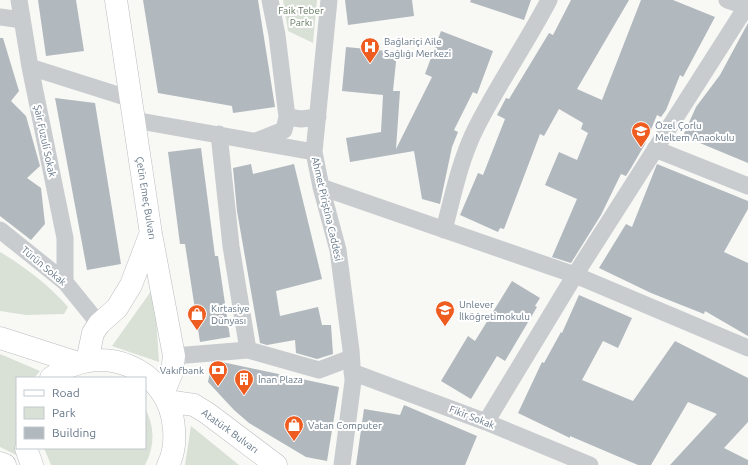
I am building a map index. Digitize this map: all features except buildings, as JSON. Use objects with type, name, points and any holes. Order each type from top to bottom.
[{"type":"main road","name":"Çetin Emeç Bulvarı","points":[[116,0],[151,234],[174,356],[172,372],[165,398]]},
{"type":"main road","points":[[82,362],[93,333],[99,324],[118,308],[131,285],[151,234]]},
{"type":"main road","points":[[0,338],[82,362]]},
{"type":"main road","points":[[52,377],[60,371],[82,362],[104,360],[116,362],[138,370],[152,380],[165,398],[174,420],[175,440],[168,465]]},
{"type":"main road","name":"Atatürk Bulvarı","points":[[165,398],[194,405],[276,465]]},
{"type":"main road","points":[[26,449],[32,465]]},
{"type":"main road","points":[[0,463],[5,465]]},
{"type":"street","name":"Şair Fuzuli Sokak","points":[[19,0],[30,67],[65,238],[65,282]]},
{"type":"street","points":[[256,141],[284,130],[287,116],[277,35],[270,0]]},
{"type":"street","name":"Ahmet Piriştina Caddesi","points":[[329,0],[314,152],[321,187],[338,250],[352,370],[342,465]]},
{"type":"street","points":[[444,230],[460,164],[476,128],[531,34],[549,0]]},
{"type":"street","points":[[486,422],[575,275],[747,6],[727,0]]},
{"type":"street","points":[[0,17],[22,20]]},
{"type":"street","points":[[30,67],[131,99]]},
{"type":"street","points":[[287,116],[301,120],[318,117]]},
{"type":"street","points":[[134,120],[314,152]]},
{"type":"street","points":[[174,356],[248,350],[231,246],[219,134]]},
{"type":"street","points":[[655,149],[748,186]]},
{"type":"street","points":[[321,187],[575,275],[748,348]]},
{"type":"street","name":"Türün Sokak","points":[[0,230],[65,282],[99,324]]},
{"type":"street","name":"Fikir Sokak","points":[[248,350],[319,370],[352,370],[486,422],[590,465]]},
{"type":"green space","name":"Faik Teber Parkı","points":[[283,0],[317,0],[313,43],[288,31]]},
{"type":"green space","points":[[0,252],[27,270],[53,291],[68,307],[64,314],[26,315],[0,311]]},
{"type":"green space","points":[[154,287],[159,362],[112,346]]},
{"type":"green space","points":[[0,354],[40,371],[35,377],[16,377],[16,449],[18,449],[22,458],[0,447]]},
{"type":"green space","points":[[146,410],[151,422],[152,444],[151,451],[145,465],[51,465],[44,449],[146,449]]},
{"type":"green space","points":[[191,426],[239,465],[185,465]]},
{"type":"place","name":"Bağlariçi Aile Sağlığı Merkezi","points":[[370,64]]},
{"type":"place","name":"Özel Çorlu Meltem Anaokulu","points":[[641,148]]},
{"type":"place","name":"Unlever İlköğretimokulu","points":[[445,327]]},
{"type":"place","name":"Kırtasiye Dünyası","points":[[197,331]]},
{"type":"place","name":"Vakıfbank","points":[[218,387]]},
{"type":"place","name":"İnan Plaza","points":[[244,396]]},
{"type":"place","name":"Vatan Computer","points":[[294,442]]}]
